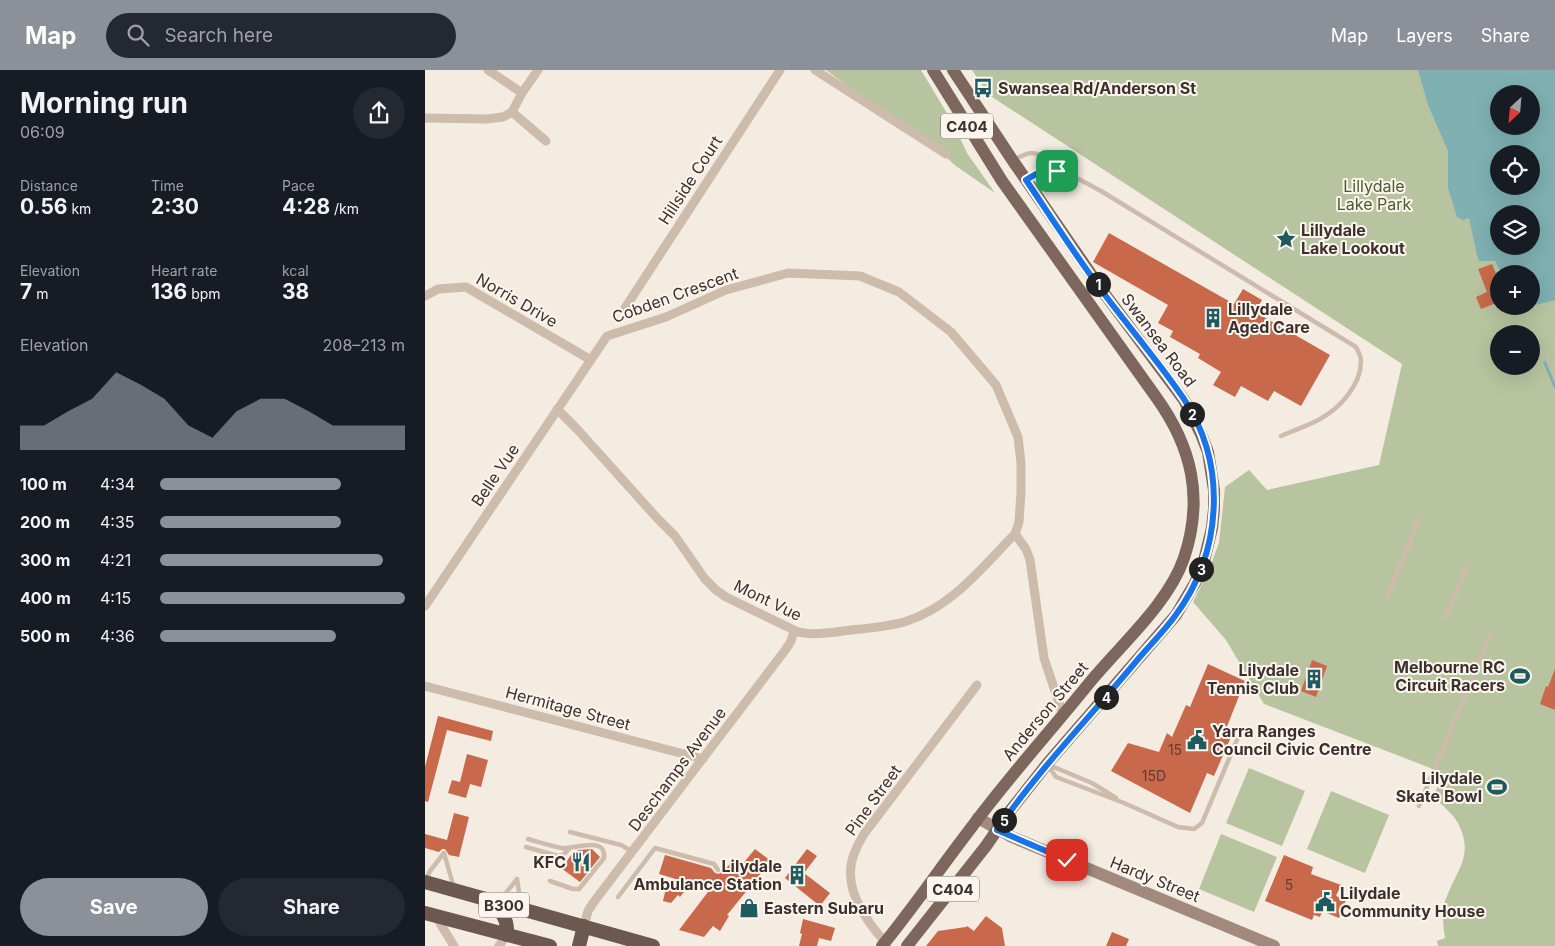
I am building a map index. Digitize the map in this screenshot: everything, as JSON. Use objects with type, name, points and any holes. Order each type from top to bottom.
[{"type":"highway","name":"B300","points":[[425,881],[653,946]]},
{"type":"highway","points":[[481,898],[504,916],[507,922],[507,934]]},
{"type":"highway","name":"B300","points":[[430,914],[550,946]]},
{"type":"highway","points":[[579,946],[583,926]]},
{"type":"main road","name":"C404","points":[[933,70],[1002,181]]},
{"type":"main road","name":"Swansea Road","points":[[953,70],[1104,293],[1184,400],[1201,434],[1207,452],[1214,490],[1212,528],[1208,547],[1195,583],[1175,615],[1137,661]]},
{"type":"main road","points":[[982,150],[988,148],[994,132]]},
{"type":"main road","points":[[1002,181],[1013,161]]},
{"type":"main road","points":[[1002,181],[1026,180]]},
{"type":"main road","name":"Anderson Street","points":[[886,945],[978,818],[1088,684],[1157,605],[1184,559],[1193,519],[1193,481],[1184,445],[1167,411],[1002,181]]},
{"type":"main road","name":"C404","points":[[907,946],[980,854],[1010,811],[1047,764],[1137,661]]},
{"type":"main road","points":[[1063,715],[1075,719],[1104,687],[1137,661]]},
{"type":"main road","points":[[1031,754],[1047,764]]},
{"type":"main road","name":"Hardy Street","points":[[978,818],[997,830],[1274,946]]},
{"type":"street","points":[[488,70],[522,93]]},
{"type":"street","points":[[425,118],[487,119],[503,117],[512,112],[538,70]]},
{"type":"street","name":"Hillside Court","points":[[625,308],[780,70]]},
{"type":"street","points":[[815,70],[946,154]]},
{"type":"street","points":[[512,112],[545,141]]},
{"type":"street","name":"Cobden Crescent","points":[[591,360],[607,336],[666,317],[726,290],[789,274],[860,276],[899,292],[951,332],[996,385],[1020,444],[1021,492],[1019,522],[1015,534]]},
{"type":"street","name":"Norris Drive","points":[[425,296],[438,289],[466,287],[591,360]]},
{"type":"street","name":"Belle Vue","points":[[425,606],[591,360]]},
{"type":"street","name":"Mont Vue","points":[[557,409],[675,536],[705,579],[716,590],[794,631],[807,634],[869,628],[899,624],[922,615],[945,601],[967,584],[1015,534]]},
{"type":"street","points":[[1015,534],[1026,549],[1030,560],[1044,658],[1063,715]]},
{"type":"street","name":"Deschamps Avenue","points":[[583,926],[593,903],[786,649],[794,631]]},
{"type":"street","name":"Pine Street","points":[[886,945],[870,923],[854,894],[850,869],[855,853],[864,834],[977,685]]},
{"type":"street","name":"Hermitage Street","points":[[425,686],[703,760]]},
{"type":"street","points":[[430,914],[444,928],[454,946]]},
{"type":"street","points":[[499,946],[507,934]]},
{"type":"lane","points":[[1013,161],[1023,155],[1032,153],[1050,159],[1075,178]]},
{"type":"lane","points":[[1026,180],[1041,171],[1048,170],[1057,171],[1075,178],[1126,205],[1204,255],[1356,347],[1362,359],[1360,371],[1355,384],[1341,404],[1320,419],[1281,436]]},
{"type":"lane","points":[[1387,597],[1419,520]]},
{"type":"lane","points":[[1445,618],[1467,567]]},
{"type":"lane","points":[[1419,806],[1490,635]]},
{"type":"lane","points":[[1047,764],[1055,776],[1189,829],[1198,827],[1205,816],[1239,735]]},
{"type":"lane","points":[[1047,764],[1091,783],[1124,803]]},
{"type":"lane","points":[[570,832],[621,845],[633,852]]},
{"type":"lane","points":[[528,839],[563,848],[592,845],[601,848],[604,852],[604,856],[579,889],[550,882]]},
{"type":"lane","points":[[525,847],[558,856],[563,855],[570,847]]},
{"type":"lane","points":[[617,897],[655,848],[714,864],[718,870]]},
{"type":"lane","points":[[425,881],[430,871],[445,854],[455,891]]},
{"type":"lane","points":[[495,902],[505,894],[517,879],[519,892],[515,908]]},
{"type":"green space","points":[[826,70],[921,70],[954,125],[967,153],[995,193],[956,166],[937,149],[881,111]]},
{"type":"green space","name":"Lillydale Lake Park","points":[[972,70],[1555,70],[1555,946],[1438,946],[1437,941],[1445,938],[1443,917],[1445,901],[1463,861],[1465,844],[1458,823],[1434,797],[1444,775],[1428,767],[1264,704],[1226,640],[1193,602],[1208,572],[1219,543],[1225,487],[1249,470],[1267,490],[1379,465],[1402,364],[989,95]]},
{"type":"green space","points":[[1249,768],[1305,791],[1282,846],[1226,823]]},
{"type":"green space","points":[[1331,791],[1389,815],[1365,873],[1307,849]]},
{"type":"green space","points":[[1221,834],[1277,857],[1254,912],[1199,889]]},
{"type":"water","points":[[1418,70],[1555,70],[1555,300],[1540,304],[1540,265],[1497,265],[1495,261],[1479,261],[1469,218],[1463,220],[1457,217],[1448,188],[1448,151],[1428,105]]},
{"type":"building","name":"Lillydale Aged Care","points":[[1109,233],[1234,304],[1243,289],[1262,300],[1255,312],[1330,355],[1301,406],[1274,391],[1268,401],[1241,386],[1235,397],[1213,385],[1221,372],[1198,358],[1200,354],[1170,337],[1173,331],[1158,323],[1168,305],[1093,262]]},
{"type":"building","points":[[1492,264],[1492,265],[1490,265],[1490,306],[1481,309],[1476,297],[1487,292],[1478,269]]},
{"type":"building","name":"Lilydale Tennis Club","points":[[1312,660],[1327,666],[1316,697],[1301,691]]},
{"type":"building","name":"Yarra Ranges Council Civic Centre","points":[[1208,664],[1245,681],[1224,734],[1231,737],[1214,776],[1207,773],[1190,813],[1111,771],[1128,743],[1159,752],[1167,733],[1172,737],[1186,705],[1190,707]]},
{"type":"building","points":[[1555,669],[1555,710],[1540,704],[1546,686],[1548,687]]},
{"type":"building","points":[[438,716],[493,731],[491,741],[447,730],[428,802],[425,801],[425,767]]},
{"type":"building","points":[[467,754],[488,760],[481,787],[470,784],[466,798],[448,793],[452,780],[460,782]]},
{"type":"building","points":[[454,813],[469,817],[459,857],[449,855],[445,849],[439,852],[425,848],[425,834],[447,840]]},
{"type":"building","name":"KFC","points":[[592,849],[600,857],[580,882],[561,868],[573,853],[575,855],[578,850]]},
{"type":"building","points":[[755,849],[771,861],[727,915],[729,916],[720,931],[713,926],[704,937],[679,930],[711,888],[691,883],[680,897],[678,895],[671,903],[663,901],[665,892],[676,879],[659,874],[665,855],[711,868],[715,873],[719,874],[732,861],[741,866]]},
{"type":"building","name":"Lilydale Ambulance Station","points":[[807,849],[817,856],[804,873],[830,893],[820,906],[785,878]]},
{"type":"building","points":[[1284,855],[1313,867],[1311,874],[1341,885],[1336,896],[1346,900],[1339,918],[1322,911],[1320,917],[1314,915],[1312,920],[1265,901]]},
{"type":"building","points":[[986,916],[1002,928],[1005,946],[926,946],[938,931],[967,926],[974,931]]},
{"type":"building","points":[[803,919],[835,928],[831,941],[819,938],[817,946],[799,946]]},
{"type":"building","points":[[1112,932],[1129,939],[1126,946],[1106,946]]},
{"type":"waterway","points":[[1545,363],[1555,387]]},
{"type":"place","name":"Swansea Rd/Anderson St","points":[[983,88]]},
{"type":"place","name":"Lillydale Lake Lookout","points":[[1286,239]]},
{"type":"place","name":"Lillydale Aged Care","points":[[1213,318]]},
{"type":"place","name":"Melbourne RC Circuit Racers","points":[[1520,676]]},
{"type":"place","name":"Lilydale Tennis Club","points":[[1314,679]]},
{"type":"place","name":"Yarra Ranges Council Civic Centre","points":[[1197,740]]},
{"type":"place","name":"Lilydale Skate Bowl","points":[[1497,787]]},
{"type":"place","name":"KFC","points":[[581,862]]},
{"type":"place","name":"Lilydale Ambulance Station","points":[[797,875]]},
{"type":"place","name":"Lilydale Community House","points":[[1325,902]]},
{"type":"place","name":"Eastern Subaru","points":[[749,908]]},
{"type":"route","points":[[1057,171],[1041,171],[1026,180],[1104,293],[1184,400],[1201,434],[1212,471],[1214,490],[1214,509],[1208,547],[1203,565],[1185,600],[1164,630],[1047,764],[997,830],[1067,860]]}]
